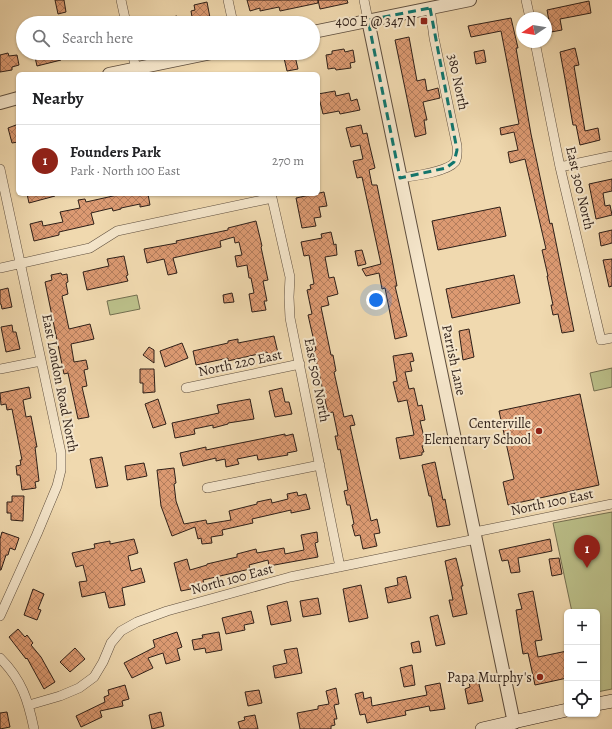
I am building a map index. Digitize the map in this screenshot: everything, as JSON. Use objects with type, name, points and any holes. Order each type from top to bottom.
[{"type":"main road","points":[[600,703],[612,701]]},
{"type":"main road","points":[[482,729],[514,726],[564,711]]},
{"type":"street","points":[[121,0],[124,16]]},
{"type":"street","points":[[228,0],[231,16]]},
{"type":"street","points":[[364,0],[368,20]]},
{"type":"street","points":[[320,30],[470,0]]},
{"type":"street","points":[[526,0],[529,12]]},
{"type":"street","name":"380 North","points":[[400,178],[449,167],[454,162],[457,154],[457,146],[434,38],[430,8]]},
{"type":"street","name":"Parrish Lane","points":[[368,20],[514,726]]},
{"type":"street","name":"East 300 North","points":[[536,48],[560,167],[601,340],[612,338]]},
{"type":"street","points":[[134,60],[136,68]]},
{"type":"street","points":[[118,72],[176,60]]},
{"type":"street","points":[[0,103],[16,99]]},
{"type":"street","points":[[560,167],[612,156]]},
{"type":"street","name":"East London Road North","points":[[0,169],[61,453],[61,470],[57,486],[0,616]]},
{"type":"street","name":"East 500 North","points":[[21,263],[90,248],[117,231],[272,198],[290,277],[290,318],[340,567]]},
{"type":"street","points":[[0,268],[21,263]]},
{"type":"street","points":[[0,369],[42,361]]},
{"type":"street","name":"North 220 East","points":[[186,388],[300,364]]},
{"type":"street","points":[[207,488],[320,465]]},
{"type":"street","name":"North 100 East","points":[[29,705],[60,696],[84,685],[94,677],[103,662],[111,643],[121,631],[137,622],[167,610],[290,577],[340,567],[612,504]]},
{"type":"street","points":[[0,658],[20,683],[29,705],[34,729]]},
{"type":"highlighted area","points":[[430,8],[457,150],[454,162],[446,168],[400,178],[368,20]]},
{"type":"green space","points":[[137,295],[140,309],[110,315],[107,301]]},
{"type":"green space","points":[[612,368],[612,387],[594,391],[590,373]]},
{"type":"green space","points":[[612,512],[612,689],[600,691],[600,609],[571,609],[553,523]]},
{"type":"building","points":[[55,0],[64,0],[66,12],[58,14]]},
{"type":"building","points":[[247,0],[318,0],[318,3],[280,11],[279,7],[260,11],[260,8],[250,11]]},
{"type":"building","points":[[318,0],[347,0],[348,3],[320,9]]},
{"type":"building","points":[[589,1],[591,13],[560,19],[562,30],[552,32],[552,12],[547,12],[547,10]]},
{"type":"building","points":[[207,2],[210,16],[192,16],[191,11],[195,10],[194,5]]},
{"type":"building","points":[[511,18],[516,39],[516,48],[531,134],[550,224],[552,223],[574,331],[562,333],[558,314],[553,315],[551,305],[553,305],[542,250],[546,249],[525,159],[510,163],[508,152],[518,150],[514,132],[501,135],[500,128],[519,124],[501,31],[471,37],[468,26]]},
{"type":"building","points":[[409,37],[417,81],[425,79],[427,91],[438,88],[440,98],[423,102],[427,120],[424,120],[426,134],[415,137],[395,40]]},
{"type":"building","points":[[575,48],[579,65],[574,66],[585,131],[598,128],[600,140],[580,145],[576,125],[573,125],[560,52]]},
{"type":"building","points":[[344,49],[345,52],[353,50],[355,62],[350,63],[351,68],[336,70],[335,68],[328,69],[326,55],[332,54],[332,51]]},
{"type":"building","points":[[484,50],[486,62],[476,64],[474,52]]},
{"type":"building","points":[[8,53],[9,56],[16,55],[16,60],[18,60],[19,65],[12,67],[12,70],[0,72],[0,55]]},
{"type":"building","points":[[36,60],[61,60],[37,66]]},
{"type":"building","points":[[284,60],[296,60],[298,69],[287,71]]},
{"type":"building","points":[[335,91],[336,96],[349,93],[351,101],[357,99],[360,110],[340,114],[339,111],[323,114],[320,102],[320,94]]},
{"type":"building","points":[[16,125],[16,142],[12,143],[8,128]]},
{"type":"building","points":[[361,125],[363,134],[367,133],[375,168],[369,170],[372,185],[377,185],[397,286],[395,286],[407,336],[395,339],[385,288],[382,289],[379,273],[366,276],[362,269],[381,264],[362,177],[357,178],[353,161],[363,159],[360,145],[351,147],[346,128]]},
{"type":"building","points":[[612,179],[612,191],[603,193],[605,206],[610,205],[612,215],[596,219],[589,184]]},
{"type":"building","points":[[324,192],[327,206],[319,207],[321,217],[314,218],[316,226],[302,228],[296,198],[305,196],[320,196],[320,193]]},
{"type":"building","points":[[27,196],[55,196],[29,203]]},
{"type":"building","points":[[113,196],[148,196],[150,205],[140,207],[140,204],[113,211],[112,208],[91,213],[94,224],[59,232],[59,235],[34,241],[30,224],[42,221],[43,226],[63,222],[60,212],[80,208],[78,200],[85,199],[86,202]]},
{"type":"building","points":[[500,207],[506,236],[438,250],[432,221]]},
{"type":"building","points":[[256,221],[268,280],[263,281],[267,301],[264,301],[266,310],[252,312],[249,294],[254,293],[251,278],[249,278],[247,265],[237,267],[235,256],[242,255],[239,242],[235,243],[234,237],[220,241],[221,247],[173,258],[177,273],[168,275],[164,259],[147,263],[144,249],[177,243],[176,241],[228,230],[228,228]]},
{"type":"building","points":[[612,230],[612,243],[601,246],[599,233]]},
{"type":"building","points":[[331,232],[334,245],[336,244],[337,255],[325,257],[329,278],[334,277],[338,294],[327,297],[329,305],[321,307],[331,355],[333,355],[336,371],[334,372],[344,417],[352,415],[355,425],[350,426],[371,521],[377,519],[380,533],[374,534],[377,546],[363,549],[360,535],[355,536],[352,525],[354,524],[350,505],[347,505],[344,491],[348,490],[340,449],[338,450],[335,436],[338,436],[333,412],[328,413],[314,351],[316,350],[308,315],[312,314],[307,290],[311,289],[310,285],[314,284],[309,255],[304,256],[301,242],[322,238],[321,234]]},
{"type":"building","points":[[362,250],[366,264],[358,266],[355,251]]},
{"type":"building","points":[[124,256],[128,281],[87,290],[83,272],[109,266],[107,259]]},
{"type":"building","points":[[612,259],[612,286],[609,287],[603,260]]},
{"type":"building","points":[[61,273],[62,275],[67,274],[68,282],[66,283],[68,294],[62,296],[69,329],[90,324],[94,339],[71,344],[74,362],[86,360],[88,369],[84,370],[87,386],[82,387],[89,417],[78,419],[68,373],[64,374],[45,282],[52,280],[51,275]]},
{"type":"building","points":[[514,275],[520,303],[452,318],[446,289]]},
{"type":"building","points":[[8,288],[12,307],[2,309],[0,304],[0,290]]},
{"type":"building","points":[[232,293],[234,302],[224,303],[223,295]]},
{"type":"building","points":[[12,325],[13,332],[16,332],[20,349],[6,352],[1,327]]},
{"type":"building","points":[[469,329],[474,357],[463,360],[459,331]]},
{"type":"building","points":[[274,336],[278,353],[268,355],[267,352],[228,361],[228,358],[196,365],[193,351],[228,343],[228,341],[238,339],[238,343]]},
{"type":"building","points":[[182,343],[188,358],[165,367],[160,351]]},
{"type":"building","points":[[149,347],[154,350],[154,363],[143,355]]},
{"type":"building","points":[[412,353],[414,361],[410,362],[412,371],[405,372],[409,389],[414,388],[418,406],[422,405],[425,420],[420,421],[426,445],[422,446],[424,452],[422,452],[422,455],[400,459],[396,438],[414,435],[407,400],[398,402],[393,382],[397,381],[393,356]]},
{"type":"building","points":[[140,369],[154,369],[155,392],[143,393],[143,383],[140,383]]},
{"type":"building","points":[[29,387],[31,398],[23,400],[26,417],[31,416],[37,447],[35,447],[39,481],[35,482],[36,488],[22,490],[20,475],[17,475],[16,466],[21,465],[20,460],[22,460],[12,409],[7,410],[6,404],[1,405],[0,393]]},
{"type":"building","points":[[282,388],[285,402],[289,402],[292,414],[275,417],[269,391]]},
{"type":"building","points":[[580,394],[599,485],[508,505],[503,482],[514,479],[499,411]]},
{"type":"building","points":[[158,399],[166,424],[153,428],[145,404]]},
{"type":"building","points":[[250,399],[254,419],[228,423],[213,428],[213,425],[194,429],[195,434],[175,438],[172,423],[219,413],[217,405]]},
{"type":"building","points":[[285,434],[285,436],[293,434],[297,451],[287,453],[288,455],[258,460],[257,455],[237,459],[239,464],[226,467],[225,459],[216,461],[216,458],[183,466],[180,453],[206,447],[206,450]]},
{"type":"building","points":[[102,457],[108,486],[96,488],[90,459]]},
{"type":"building","points":[[435,462],[450,525],[437,527],[431,496],[429,496],[422,465]]},
{"type":"building","points":[[144,463],[147,476],[127,480],[125,466]]},
{"type":"building","points":[[174,468],[176,501],[184,524],[206,520],[207,524],[231,520],[229,511],[271,499],[272,503],[288,499],[287,494],[297,492],[298,496],[306,494],[310,509],[291,513],[291,510],[252,519],[253,523],[222,530],[223,535],[211,537],[212,543],[202,544],[201,538],[198,539],[195,527],[172,536],[161,506],[157,470]]},
{"type":"building","points":[[12,496],[24,496],[23,521],[11,520],[11,513],[7,513],[7,502],[12,502]]},
{"type":"building","points":[[2,532],[19,538],[15,550],[10,548],[0,570],[0,539]]},
{"type":"building","points":[[317,532],[318,542],[315,543],[318,557],[269,566],[268,560],[249,565],[250,569],[203,580],[204,584],[190,587],[191,589],[181,591],[174,563],[187,559],[190,570],[207,564],[237,557],[237,554],[256,549],[257,553],[284,548],[285,554],[304,550],[301,535]]},
{"type":"building","points":[[134,539],[138,553],[128,556],[131,571],[141,568],[145,582],[122,588],[125,605],[109,608],[105,592],[82,597],[79,582],[87,581],[83,565],[76,567],[72,553],[95,548],[94,544],[110,541],[110,544]]},
{"type":"building","points":[[550,539],[552,551],[518,558],[520,572],[511,573],[508,560],[502,561],[499,550]]},
{"type":"building","points":[[456,558],[463,586],[461,586],[467,614],[453,617],[449,600],[453,600],[445,561]]},
{"type":"building","points":[[559,558],[562,574],[552,576],[549,559]]},
{"type":"building","points":[[406,576],[411,598],[388,603],[385,588],[398,585],[397,578]]},
{"type":"building","points":[[361,585],[368,618],[349,622],[343,589]]},
{"type":"building","points":[[33,589],[44,594],[38,609],[41,610],[37,620],[24,615]]},
{"type":"building","points":[[533,591],[542,640],[535,641],[538,657],[564,652],[564,679],[535,685],[528,653],[523,654],[516,610],[522,609],[518,594]]},
{"type":"building","points":[[318,598],[321,614],[303,617],[300,601]]},
{"type":"building","points":[[287,601],[291,621],[271,625],[267,606]]},
{"type":"building","points":[[251,611],[254,623],[244,625],[245,630],[226,634],[222,618]]},
{"type":"building","points":[[438,615],[445,644],[436,646],[430,617]]},
{"type":"building","points":[[18,629],[25,637],[27,635],[33,643],[31,645],[41,657],[55,682],[44,689],[27,658],[26,659],[9,637]]},
{"type":"building","points":[[177,632],[182,647],[177,649],[180,660],[166,664],[163,653],[148,658],[153,668],[132,678],[124,663],[155,647],[153,640]]},
{"type":"building","points":[[219,632],[222,650],[206,653],[205,648],[194,650],[192,640],[203,638],[202,635]]},
{"type":"building","points":[[419,641],[421,652],[413,653],[411,643]]},
{"type":"building","points":[[75,648],[85,659],[70,672],[60,662]]},
{"type":"building","points":[[297,648],[302,673],[275,678],[273,666],[287,663],[284,650]]},
{"type":"building","points":[[412,665],[415,685],[404,687],[400,668]]},
{"type":"building","points":[[478,680],[483,701],[468,704],[465,689],[470,687],[469,682]]},
{"type":"building","points":[[440,683],[445,709],[430,711],[429,706],[405,711],[406,715],[367,723],[365,714],[360,715],[355,694],[363,692],[364,699],[371,697],[372,706],[427,695],[425,686]]},
{"type":"building","points":[[125,685],[129,699],[122,701],[123,706],[100,711],[102,717],[81,727],[76,716],[105,702],[104,697],[109,695],[108,690]]},
{"type":"building","points":[[336,688],[339,704],[334,705],[337,719],[334,719],[335,725],[331,726],[331,729],[300,729],[297,713],[318,709],[318,706],[329,704],[326,691]]},
{"type":"building","points":[[259,690],[262,703],[248,706],[245,692]]},
{"type":"building","points":[[7,712],[10,727],[0,729],[0,713]]},
{"type":"building","points":[[161,712],[164,726],[152,729],[149,715]]},
{"type":"building","points":[[255,715],[258,729],[240,729],[238,722],[245,720],[244,717]]},
{"type":"place","name":"400 E @ 347 N","points":[[424,21]]},
{"type":"place","name":"Centerville Elementary School","points":[[539,431]]},
{"type":"place","name":"Founders Park","points":[[587,568]]},
{"type":"place","name":"Papa Murphy's","points":[[540,677]]}]
